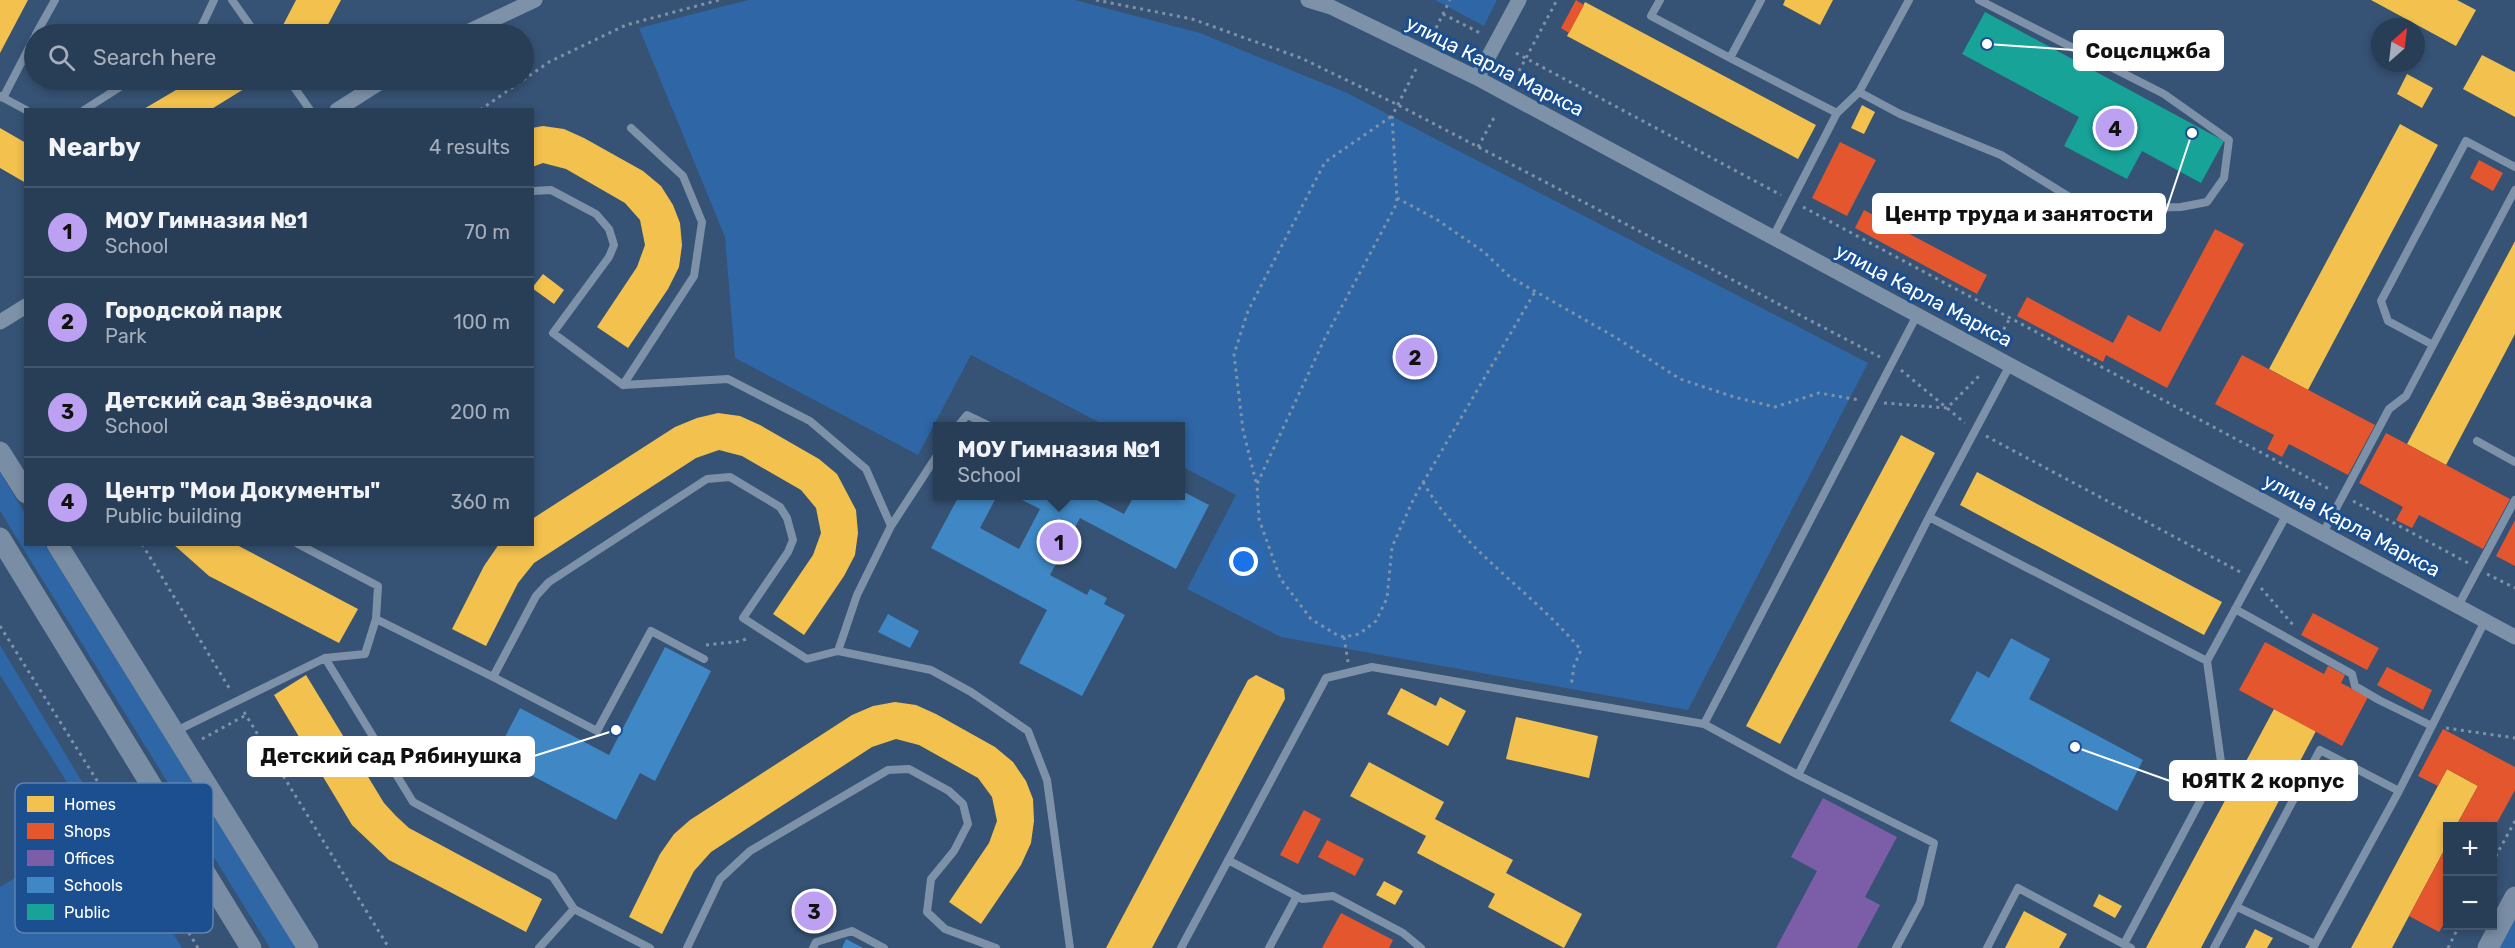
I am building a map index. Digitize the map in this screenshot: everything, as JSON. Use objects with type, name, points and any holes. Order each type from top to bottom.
[{"type":"street","points":[[484,24],[535,0]]},
{"type":"street","name":"улица Карла Маркса","points":[[1308,0],[1332,7],[1477,78],[2515,637]]},
{"type":"street","points":[[1477,78],[1519,0]]},
{"type":"street","points":[[341,108],[369,90]]},
{"type":"street","points":[[0,322],[24,307]]},
{"type":"street","points":[[0,452],[24,490]]},
{"type":"street","points":[[0,538],[150,783]]},
{"type":"street","points":[[58,546],[205,783]]},
{"type":"street","points":[[213,796],[308,948]]},
{"type":"street","points":[[213,886],[251,948]]},
{"type":"street","points":[[2488,948],[2515,897]]},
{"type":"lane","points":[[42,24],[55,0]]},
{"type":"lane","points":[[203,24],[214,0]]},
{"type":"lane","points":[[232,0],[249,24]]},
{"type":"lane","points":[[1660,0],[1652,16],[1837,113]]},
{"type":"lane","points":[[1730,58],[1761,0]]},
{"type":"lane","points":[[1773,237],[1837,113],[1860,92],[1909,0]]},
{"type":"lane","points":[[1860,92],[1900,114],[2001,155],[2071,198],[2105,209],[2181,207],[2207,202],[2224,178],[2229,140],[2164,94],[1979,0]]},
{"type":"lane","points":[[24,56],[1,97],[24,109]]},
{"type":"lane","points":[[87,108],[115,90]]},
{"type":"lane","points":[[296,90],[309,108]]},
{"type":"lane","points":[[623,386],[694,276],[702,222],[683,177],[631,128]]},
{"type":"lane","points":[[2433,345],[2388,321],[2382,301],[2466,141],[2515,167]]},
{"type":"lane","points":[[534,191],[551,190],[596,214],[609,229],[614,245],[609,258],[553,333],[623,386],[728,379],[810,421],[866,469],[891,526]]},
{"type":"lane","points":[[2323,533],[2389,409],[2406,396],[2515,190]]},
{"type":"lane","points":[[1704,724],[1917,315]]},
{"type":"lane","points":[[1798,775],[1929,517],[2010,365]]},
{"type":"lane","points":[[961,422],[967,415],[982,422]]},
{"type":"lane","points":[[2477,441],[2515,462]]},
{"type":"lane","points":[[838,651],[857,595],[891,526],[933,462]]},
{"type":"lane","points":[[492,677],[536,596],[549,582],[707,479],[730,477],[780,507],[787,518],[793,540],[788,552],[743,618],[807,659],[838,651],[931,670],[971,692],[1028,731],[1047,780],[1070,948]]},
{"type":"lane","points":[[2458,606],[2515,500]]},
{"type":"lane","points":[[2127,947],[2222,762],[2207,661],[2287,514]]},
{"type":"lane","points":[[1929,517],[2207,661]]},
{"type":"lane","points":[[173,732],[325,658],[365,654],[376,619],[378,586],[302,546]]},
{"type":"lane","points":[[2235,609],[2352,674],[2355,686],[2432,726]]},
{"type":"lane","points":[[376,619],[597,731],[651,631],[704,659]]},
{"type":"lane","points":[[2236,907],[2314,946],[2399,791],[2485,621]]},
{"type":"lane","points":[[325,658],[413,802],[553,877],[574,909],[650,948]]},
{"type":"lane","points":[[1181,948],[1326,678],[1372,667],[1704,724],[1798,775],[1934,843],[1920,903],[1896,948]]},
{"type":"lane","points":[[2214,948],[2320,750],[2399,791]]},
{"type":"lane","points":[[687,948],[720,879],[750,851],[888,770],[909,769],[949,791],[963,804],[968,824],[954,851],[931,879],[927,912],[945,929],[996,948]]},
{"type":"lane","points":[[1228,860],[1302,899],[1333,896],[1403,933],[1421,948]]},
{"type":"lane","points":[[1987,948],[2018,888],[2127,947]]},
{"type":"lane","points":[[1269,948],[1297,896]]},
{"type":"lane","points":[[539,948],[574,909]]},
{"type":"lane","points":[[813,948],[816,942],[852,931],[884,948]]},
{"type":"lane","points":[[2115,948],[2127,947]]},
{"type":"path","points":[[534,72],[549,62],[626,25],[719,0]]},
{"type":"path","points":[[1096,0],[1192,19],[1301,58],[1398,105],[1892,363],[1975,430],[2252,579],[2298,631],[2296,642]]},
{"type":"path","points":[[1436,28],[1450,0]]},
{"type":"path","points":[[1519,72],[1557,0]]},
{"type":"path","points":[[1443,14],[1480,33]]},
{"type":"path","points":[[1516,53],[2515,588]]},
{"type":"path","points":[[1416,69],[1392,116],[1325,162],[1248,311],[1234,354],[1243,430],[1257,484],[1259,519],[1280,578],[1311,619],[1344,637],[1359,634],[1376,621],[1387,598],[1392,547],[1423,482],[1536,290]]},
{"type":"path","points":[[483,108],[509,90]]},
{"type":"path","points":[[1478,147],[1496,114]]},
{"type":"path","points":[[1257,484],[1325,338],[1395,207],[1397,198],[1392,116]]},
{"type":"path","points":[[1397,198],[1436,219],[1485,252],[1510,277],[1615,337],[1680,379],[1734,397],[1775,407],[1819,393],[1872,402],[1947,408],[1980,375]]},
{"type":"path","points":[[2000,336],[2010,318]]},
{"type":"path","points":[[1423,482],[1438,507],[1458,530],[1551,616],[1581,650],[1574,666],[1569,701]]},
{"type":"path","points":[[143,546],[389,948]]},
{"type":"path","points":[[0,626],[97,783]]},
{"type":"path","points":[[684,648],[742,641],[761,630]]},
{"type":"path","points":[[1344,637],[1349,672]]},
{"type":"path","points":[[197,741],[246,715]]},
{"type":"path","points":[[2432,726],[2515,738]]},
{"type":"path","points":[[2497,855],[2515,821]]},
{"type":"path","points":[[2448,948],[2458,930]]},
{"type":"path","points":[[189,933],[198,948]]},
{"type":"shaded area","points":[[748,0],[1075,0],[1200,33],[1347,93],[1868,363],[1688,710],[1281,637],[1187,589],[1236,495],[1185,468],[1185,422],[1098,422],[971,355],[935,422],[933,422],[933,427],[918,455],[735,358],[725,237],[639,28]]},
{"type":"shaded area","points":[[1435,0],[1497,0],[1484,26]]},
{"type":"shaded area","points":[[0,472],[24,511],[24,546],[46,546],[193,783],[168,783],[0,511]]},
{"type":"shaded area","points":[[0,645],[83,783],[67,783],[0,675]]},
{"type":"shaded area","points":[[213,815],[296,948],[270,948],[213,856]]},
{"type":"shaded area","points":[[15,878],[15,933],[173,933],[182,948],[0,948],[0,887]]},
{"type":"shaded area","points":[[2515,920],[2515,948],[2500,948]]},
{"type":"building: Homes","points":[[0,0],[28,0],[0,53]]},
{"type":"building: Homes","points":[[296,0],[341,0],[328,24],[284,24]]},
{"type":"building: Homes","points":[[1785,0],[1833,0],[1820,25],[1783,5]]},
{"type":"building: Homes","points":[[2371,0],[2457,0],[2476,10],[2456,46],[2425,29],[2425,18],[2404,18]]},
{"type":"building: Homes","points":[[1585,2],[1816,125],[1798,159],[1567,36]]},
{"type":"building: Homes","points":[[2482,55],[2515,72],[2515,117],[2463,89]]},
{"type":"building: Homes","points":[[2407,74],[2433,88],[2422,108],[2397,94]]},
{"type":"building: Homes","points":[[176,90],[242,90],[213,108],[145,108]]},
{"type":"building: Homes","points":[[1862,105],[1875,112],[1864,134],[1851,128]]},
{"type":"building: Homes","points":[[2400,124],[2438,145],[2308,390],[2269,369]]},
{"type":"building: Homes","points":[[543,126],[564,129],[584,138],[643,171],[661,186],[673,205],[680,223],[682,245],[679,267],[668,289],[628,348],[597,327],[637,267],[645,245],[640,220],[625,203],[566,169],[543,163],[534,166],[534,128]]},
{"type":"building: Homes","points":[[0,128],[24,142],[24,182],[0,168]]},
{"type":"building: Homes","points":[[2515,241],[2515,334],[2446,465],[2407,444]]},
{"type":"building: Homes","points":[[543,274],[564,290],[554,304],[534,289],[534,285]]},
{"type":"building: Homes","points":[[718,413],[740,416],[819,459],[837,474],[856,510],[858,533],[855,555],[844,576],[804,635],[773,614],[813,555],[821,533],[816,508],[801,490],[742,456],[719,450],[696,458],[534,563],[518,583],[486,646],[452,629],[484,566],[498,546],[534,546],[534,518],[675,427]]},
{"type":"building: Homes","points":[[1901,435],[1935,453],[1780,744],[1746,726]]},
{"type":"building: Homes","points":[[1977,472],[2222,602],[2204,635],[1960,505]]},
{"type":"building: Homes","points":[[175,546],[239,546],[358,609],[339,643],[209,576]]},
{"type":"building: Homes","points":[[306,675],[384,803],[396,816],[409,828],[542,899],[526,932],[389,860],[352,825],[274,695]]},
{"type":"building: Homes","points":[[1256,675],[1284,689],[1285,699],[1152,948],[1106,948],[1248,680]]},
{"type":"building: Homes","points":[[1401,688],[1436,706],[1440,697],[1466,711],[1448,746],[1387,714]]},
{"type":"building: Homes","points":[[895,702],[916,705],[936,714],[995,747],[1013,762],[1026,781],[1033,799],[1034,821],[1031,843],[1021,865],[981,924],[949,902],[989,843],[997,821],[992,797],[978,778],[919,745],[896,739],[872,747],[711,852],[694,871],[662,934],[629,917],[660,854],[674,834],[690,820],[852,715],[873,706]]},
{"type":"building: Homes","points":[[2274,709],[2316,731],[2201,948],[2146,948]]},
{"type":"building: Homes","points":[[1516,717],[1598,736],[1589,778],[1506,759]]},
{"type":"building: Homes","points":[[1369,762],[1444,802],[1435,819],[1513,860],[1506,873],[1582,914],[1564,948],[1488,907],[1495,894],[1417,853],[1426,836],[1350,796]]},
{"type":"building: Homes","points":[[2447,769],[2478,786],[2458,822],[2443,822],[2443,852],[2392,948],[2351,948]]},
{"type":"building: Homes","points":[[1384,881],[1403,891],[1395,905],[1376,895]]},
{"type":"building: Homes","points":[[2099,894],[2122,906],[2115,918],[2093,906]]},
{"type":"building: Homes","points":[[2024,911],[2067,934],[2059,948],[2005,948]]},
{"type":"building: Homes","points":[[2255,929],[2273,938],[2267,948],[2245,948]]},
{"type":"building: Shops","points":[[1576,0],[1584,5],[1569,33],[1561,28]]},
{"type":"building: Shops","points":[[1840,142],[1876,160],[1847,216],[1812,198]]},
{"type":"building: Shops","points":[[2479,160],[2503,173],[2493,191],[2470,178]]},
{"type":"building: Shops","points":[[1864,210],[1987,275],[1977,294],[1855,228]]},
{"type":"building: Shops","points":[[2215,229],[2244,244],[2167,388],[2106,355],[2103,362],[2017,316],[2027,297],[2113,343],[2128,315],[2160,332]]},
{"type":"building: Shops","points":[[2242,355],[2375,425],[2348,475],[2289,444],[2282,457],[2267,449],[2274,435],[2215,404]]},
{"type":"building: Shops","points":[[2386,433],[2510,499],[2483,549],[2419,515],[2412,528],[2396,520],[2403,507],[2359,483]]},
{"type":"building: Shops","points":[[2515,520],[2515,566],[2496,556]]},
{"type":"building: Shops","points":[[2313,613],[2379,648],[2367,670],[2301,635]]},
{"type":"building: Shops","points":[[2265,642],[2324,674],[2328,666],[2345,675],[2341,683],[2368,697],[2342,746],[2239,690]]},
{"type":"building: Shops","points":[[2387,667],[2432,690],[2423,710],[2377,685]]},
{"type":"building: Shops","points":[[2443,729],[2515,767],[2515,790],[2497,823],[2458,822],[2478,786],[2447,769],[2438,786],[2418,776]]},
{"type":"building: Shops","points":[[1304,810],[1321,819],[1298,864],[1280,855]]},
{"type":"building: Shops","points":[[1327,840],[1364,859],[1355,876],[1318,857]]},
{"type":"building: Shops","points":[[2443,852],[2443,925],[2439,932],[2409,916]]},
{"type":"building: Shops","points":[[1341,913],[1393,940],[1389,948],[1322,948]]},
{"type":"building: Offices","points":[[1823,798],[1897,837],[1865,897],[1880,905],[1857,948],[1776,948],[1817,871],[1791,857]]},
{"type":"building: Schools","points":[[1185,493],[1209,505],[1176,569],[1080,518],[1050,575],[1087,595],[1090,589],[1107,598],[1104,604],[1125,615],[1082,696],[1019,663],[1047,610],[931,548],[957,500],[995,500],[980,528],[1019,549],[1040,509],[1022,500],[1097,500],[1124,514],[1132,500],[1185,500]]},
{"type":"building: Schools","points":[[888,614],[919,631],[910,648],[878,632]]},
{"type":"building: Schools","points":[[2011,638],[2050,659],[2029,699],[2143,760],[2117,811],[1950,721],[1977,671],[1989,678]]},
{"type":"building: Schools","points":[[665,647],[711,671],[655,781],[640,773],[616,820],[495,756],[520,708],[609,755]]},
{"type":"building: Schools","points":[[846,939],[863,948],[842,948]]},
{"type":"building: Public","points":[[1985,12],[2224,141],[2201,183],[2142,151],[2127,179],[2064,146],[2079,117],[1962,54]]},
{"type":"place","name":"Соцслцжба","points":[[1987,44]]},
{"type":"place","name":"Центр \"Мои Документы\"","points":[[2115,128]]},
{"type":"place","name":"Центр труда и занятости","points":[[2192,133]]},
{"type":"place","name":"Городской парк","points":[[1415,357]]},
{"type":"place","name":"МОУ Гимназия №1","points":[[1059,542]]},
{"type":"place","name":"Детский сад Рябинушка","points":[[616,730]]},
{"type":"place","name":"ЮЯТК 2 корпус","points":[[2075,747]]},
{"type":"place","name":"Детский сад Звёздочка","points":[[814,911]]}]
